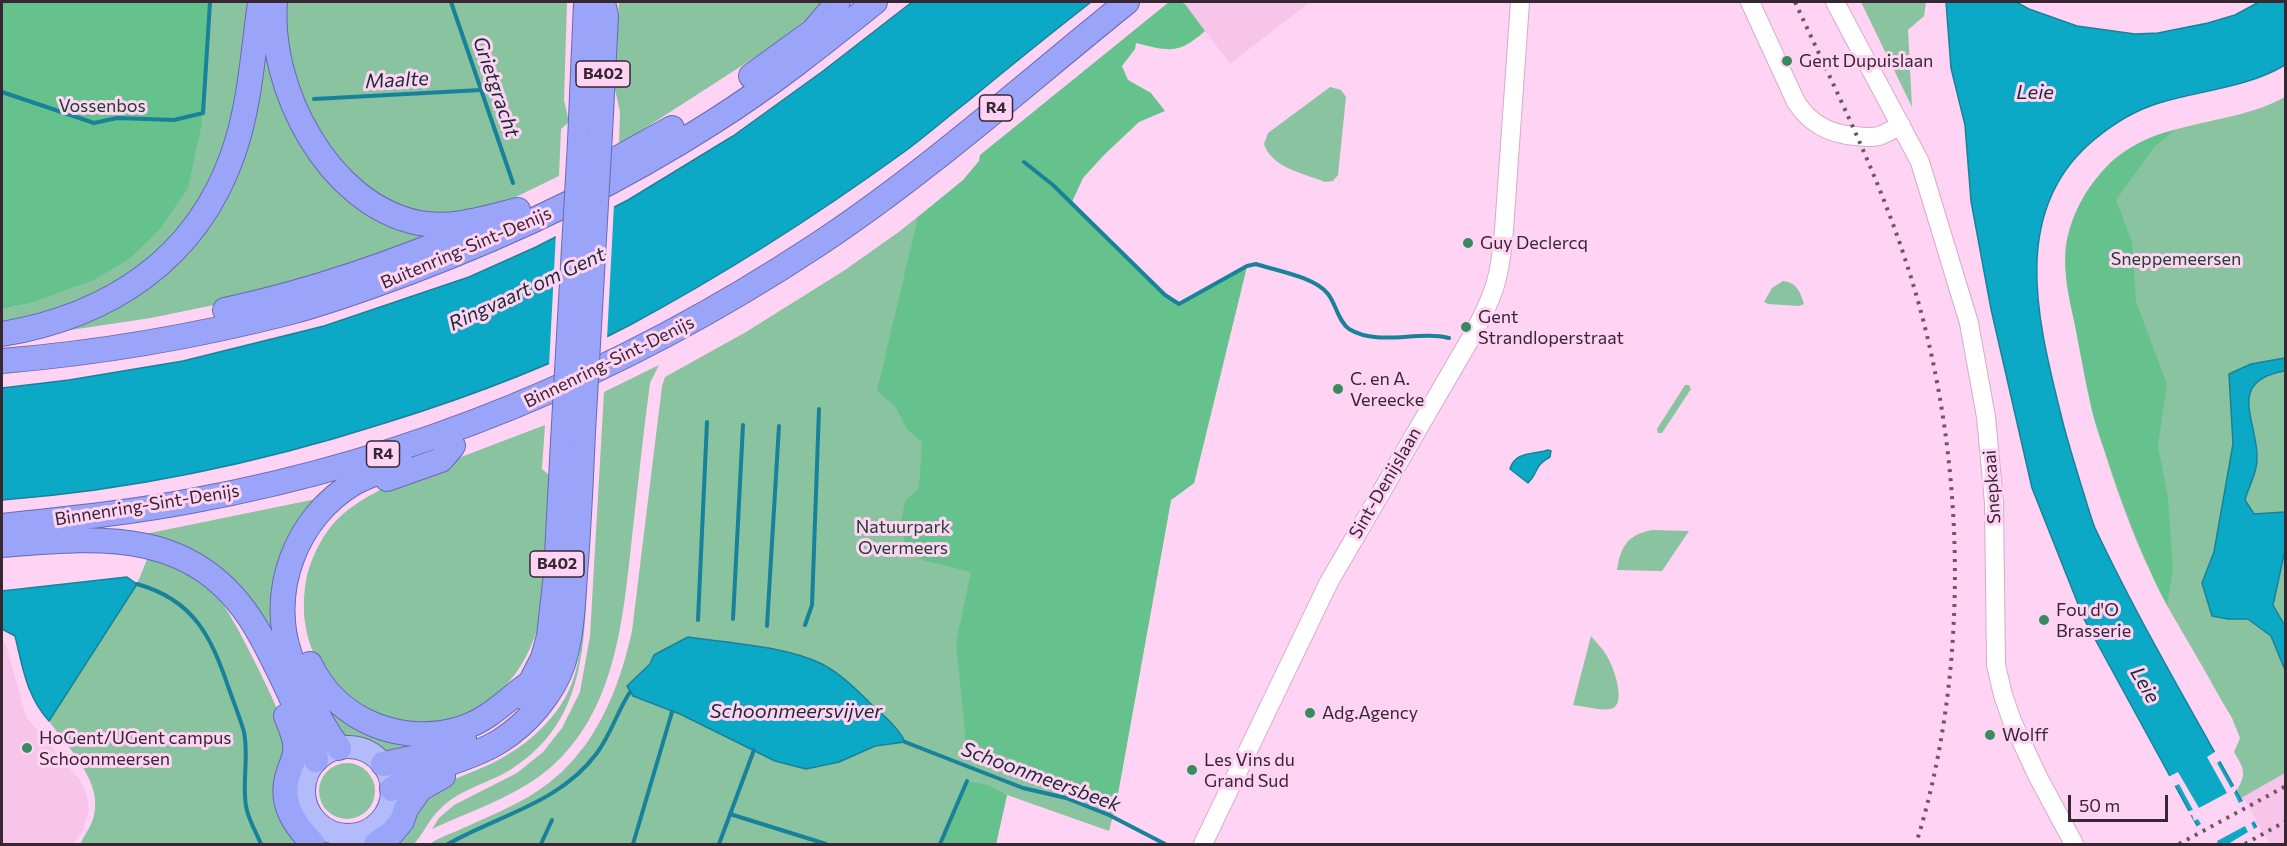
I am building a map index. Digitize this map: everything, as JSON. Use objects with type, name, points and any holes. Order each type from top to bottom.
[{"type":"highway","points":[[2,334],[31,329],[65,319],[131,287],[157,268],[200,220],[219,190],[234,153],[241,126],[260,2]]},
{"type":"highway","points":[[275,2],[278,49],[293,104],[324,160],[343,181],[369,202],[395,216],[419,223],[463,224],[518,210]]},
{"type":"highway","name":"B402","points":[[586,2],[590,137]]},
{"type":"highway","points":[[812,32],[838,2]]},
{"type":"highway","points":[[2,345],[80,337],[160,324],[289,295],[414,253],[518,210],[669,130],[730,90],[850,2]]},
{"type":"highway","name":"Buitenring-Sint-Denijs","points":[[2,361],[49,357],[160,341],[287,313],[359,291],[450,257],[533,222],[654,158],[713,122],[797,64],[875,2]]},
{"type":"highway","name":"Binnenring-Sint-Denijs","points":[[2,526],[100,515],[191,501],[292,479],[384,454],[494,416],[622,359],[737,296],[819,244],[905,182],[1127,2]]},
{"type":"highway","name":"B402","points":[[392,789],[405,780],[468,757],[501,740],[522,723],[551,690],[563,665],[572,614],[573,437],[590,137],[607,6]]},
{"type":"highway","points":[[339,748],[326,731],[289,654],[282,612],[283,586],[290,562],[300,539],[315,517],[353,484],[374,473],[503,429],[570,401],[615,378],[710,327],[737,296]]},
{"type":"highway","name":"B402","points":[[383,764],[417,757],[492,726],[523,697],[543,658],[549,636],[573,437]]},
{"type":"highway","points":[[453,446],[441,460],[379,482],[361,491],[341,505],[326,522],[312,542],[302,566],[297,591],[296,615],[306,656],[324,690],[340,704],[376,726],[398,732],[425,734],[466,727],[492,712],[530,683]]},
{"type":"highway","points":[[2,545],[76,539],[126,541],[152,546],[171,553],[209,575],[229,593],[255,626],[312,741],[316,760]]},
{"type":"highway","points":[[280,678],[274,690],[292,731],[296,750],[286,780],[290,814],[299,830],[325,840]]},
{"type":"highway","points":[[364,840],[392,833],[402,821],[406,809],[420,789],[441,776],[459,770],[468,757]]},
{"type":"main road","points":[[351,747],[374,756],[383,764],[389,776],[392,789],[390,802],[384,815],[364,840],[339,835],[325,840],[304,799],[304,784],[308,771],[316,760],[339,748],[351,747]]},
{"type":"street","name":"Sint-Denijslaan","points":[[1203,844],[1334,573],[1496,288],[1504,230],[1520,2]]},
{"type":"street","points":[[1750,2],[1796,102],[1814,123],[1826,130],[1846,135],[1870,137],[1878,136],[1901,125]]},
{"type":"street","name":"Snepkaai","points":[[1835,2],[1920,162],[1965,311],[1986,417],[1994,503],[1995,644],[1999,682],[2012,721],[2037,775],[2074,844]]},
{"type":"shaded area","points":[[1188,2],[1310,2],[1230,64],[1185,4]]},
{"type":"shaded area","name":"HoGent/UGent campus Schoonmeersen","points":[[2,638],[7,648],[26,717],[80,780],[87,795],[89,811],[82,832],[73,844],[2,844]]},
{"type":"shaded area","points":[[2285,773],[2285,844],[2270,844],[2241,798]]},
{"type":"green space","name":"Vossenbos","points":[[2,2],[210,2],[202,123],[188,188],[160,229],[129,259],[94,280],[27,304],[2,309]]},
{"type":"green space","points":[[210,2],[252,2],[236,115],[211,186],[151,262],[95,297],[2,326],[2,309],[27,304],[202,123]]},
{"type":"green space","points":[[284,2],[567,2],[564,100],[569,122],[561,129],[559,176],[489,210],[440,217],[374,196],[329,153],[288,65]]},
{"type":"green space","points":[[619,2],[830,2],[763,52],[619,145],[620,112],[613,80]]},
{"type":"green space","points":[[1169,2],[1185,4],[1205,31],[1196,39],[1173,49],[1136,43],[1135,49],[1122,66],[1128,80],[1151,93],[1165,111],[1139,122],[1104,155],[1083,178],[1072,202],[1131,262],[1179,305],[1247,266],[1194,483],[1171,500],[1117,799],[966,742],[956,643],[971,572],[922,560],[905,545],[901,522],[905,501],[919,488],[922,442],[907,429],[895,406],[877,391],[918,217],[963,180],[979,161],[980,155]]},
{"type":"green space","points":[[1861,2],[1926,2],[1924,16],[1908,30],[1912,107]]},
{"type":"green space","points":[[266,10],[339,188],[453,230],[243,299],[151,318],[37,335],[85,317],[213,211]]},
{"type":"green space","points":[[1330,87],[1341,90],[1346,97],[1338,175],[1333,181],[1325,182],[1289,169],[1274,159],[1264,144],[1268,133]]},
{"type":"green space","name":"Sneppemeersen","points":[[2285,97],[2285,773],[2241,798],[2237,790],[2243,771],[2234,752],[2240,738],[2232,718],[2155,582],[2117,489],[2099,433],[2085,375],[2068,290],[2065,256],[2069,232],[2084,197],[2106,167],[2125,151],[2169,131],[2240,114]]},
{"type":"green space","points":[[2175,130],[2154,147],[2116,200],[2132,242],[2136,302],[2167,384],[2158,446],[2168,498],[2173,569],[2167,605],[2131,525],[2095,421],[2086,385],[2065,264],[2069,232],[2077,211],[2100,174],[2134,146],[2154,136]]},
{"type":"green space","name":"Natuurpark Overmeers","points":[[960,183],[1053,185],[1133,265],[1165,295],[1179,304],[1247,266],[1194,483],[1171,500],[1117,799],[1109,831],[1007,795],[996,844],[430,844],[510,807],[541,789],[562,772],[579,753],[607,708],[632,631],[662,386],[665,377],[746,332],[845,270],[900,231]]},
{"type":"green space","points":[[1783,281],[1797,288],[1804,304],[1799,306],[1764,302],[1772,288]]},
{"type":"green space","points":[[659,365],[650,383],[620,631],[603,691],[572,745],[550,768],[523,787],[432,829],[439,818],[454,805],[517,773],[543,752],[562,728],[580,692],[590,636],[604,392]]},
{"type":"green space","points":[[1685,385],[1689,385],[1691,389],[1662,433],[1658,433],[1657,429]]},
{"type":"green space","points":[[545,425],[542,469],[548,474],[548,507],[546,556],[538,625],[535,636],[509,682],[473,710],[433,721],[391,718],[353,701],[324,671],[306,631],[306,581],[324,536],[343,514],[380,490]]},
{"type":"green space","points":[[326,497],[308,515],[281,647],[244,594],[218,566],[192,550],[145,534]]},
{"type":"green space","points":[[1652,530],[1689,531],[1662,571],[1617,570],[1623,548],[1627,543],[1637,535]]},
{"type":"green space","points":[[148,557],[177,569],[203,585],[219,599],[234,622],[283,723],[286,733],[288,775],[307,844],[80,844],[93,819],[94,792],[83,767],[49,721],[137,584]]},
{"type":"green space","points":[[588,560],[585,619],[577,676],[569,702],[556,726],[538,748],[513,768],[449,801],[433,817],[414,844],[390,844],[410,813],[425,796],[497,761],[520,747],[558,709],[565,698],[577,666]]},
{"type":"green space","points":[[292,591],[296,640],[320,693],[446,737],[385,758],[365,745],[342,742],[291,632]]},
{"type":"green space","points":[[1591,636],[1611,663],[1616,677],[1618,701],[1611,709],[1573,705]]},
{"type":"green space","points":[[347,763],[358,765],[367,771],[373,780],[375,791],[373,802],[367,811],[358,817],[347,819],[336,817],[327,811],[321,802],[319,791],[321,780],[327,771],[336,765]]},
{"type":"green space","points":[[967,781],[988,785],[1007,795],[996,844],[940,844]]},
{"type":"water","name":"Ringvaart om Gent","points":[[912,2],[1091,2],[912,146],[838,198],[701,285],[630,325],[571,354],[510,380],[416,413],[291,450],[148,482],[2,500],[2,388],[69,380],[183,361],[324,326],[469,277],[536,247],[628,200],[733,136],[823,71]]},
{"type":"water","name":"Leie","points":[[1946,2],[2016,2],[2077,26],[2135,34],[2158,33],[2208,23],[2235,15],[2259,2],[2285,2],[2285,65],[2239,84],[2142,109],[2102,133],[2068,167],[2050,199],[2040,233],[2037,269],[2044,343],[2052,379],[2068,443],[2095,528],[2156,648],[2266,844],[2207,844],[2084,619],[2032,488],[1991,309],[1971,201],[1965,125],[1951,68]]},
{"type":"water","points":[[2285,358],[2285,371],[2266,376],[2255,384],[2250,394],[2249,405],[2257,460],[2256,470],[2245,500],[2254,514],[2285,512],[2285,550],[2273,605],[2285,626],[2285,670],[2271,636],[2248,619],[2212,616],[2202,583],[2214,552],[2233,444],[2229,374],[2251,364]]},
{"type":"water","points":[[1551,451],[1550,457],[1541,463],[1528,483],[1510,469],[1512,463],[1520,456]]},
{"type":"water","points":[[127,577],[137,584],[49,721],[30,691],[15,636],[2,629],[2,591]]},
{"type":"water","name":"Schoonmeersvijver","points":[[688,637],[775,649],[822,664],[855,688],[899,731],[905,742],[875,746],[839,762],[806,769],[775,761],[680,714],[633,696],[627,686],[650,664],[654,655]]},
{"type":"pier","points":[[614,204],[607,339],[549,366],[556,233]]},
{"type":"pier","points":[[2218,750],[2223,759],[2217,763],[2231,788],[2236,784],[2238,787],[2234,793],[2239,803],[2245,800],[2256,820],[2251,823],[2254,829],[2259,826],[2269,844],[2228,844],[2248,832],[2245,826],[2217,841],[2218,844],[2203,844],[2194,828],[2201,824],[2198,819],[2194,821],[2192,815],[2187,816],[2185,812],[2193,810],[2179,784],[2171,788],[2166,778],[2178,772],[2199,808],[2227,793],[2207,757]]},
{"type":"waterway","name":"Maalte","points":[[2,92],[94,123],[117,118],[174,120],[203,113],[210,2]]},
{"type":"waterway","name":"Maalte","points":[[451,2],[513,183]]},
{"type":"waterway","name":"Maalte","points":[[314,99],[481,90]]},
{"type":"waterway","points":[[1024,162],[1053,185],[1165,295],[1179,304],[1247,266],[1256,264],[1305,279],[1322,288],[1331,298],[1345,326],[1361,334],[1385,338],[1424,336],[1449,338]]},
{"type":"waterway","points":[[805,625],[812,605],[819,409]]},
{"type":"waterway","points":[[698,620],[707,422]]},
{"type":"waterway","points":[[733,619],[743,425]]},
{"type":"waterway","points":[[767,626],[779,426]]},
{"type":"waterway","name":"Schoonmeersbeek","points":[[137,584],[157,591],[186,610],[198,623],[215,652],[244,732],[246,806],[261,844]]},
{"type":"waterway","name":"Schoonmeersbeek","points":[[448,844],[547,796],[582,770],[597,753],[630,692]]},
{"type":"waterway","points":[[633,844],[672,712]]},
{"type":"waterway","name":"Schoonmeersbeek","points":[[905,742],[1023,788],[1066,798],[1109,815],[1165,844]]},
{"type":"waterway","points":[[719,844],[754,750]]},
{"type":"waterway","points":[[940,844],[967,781]]},
{"type":"waterway","points":[[730,814],[826,844]]},
{"type":"waterway","points":[[541,844],[552,820]]},
{"type":"railway","points":[[1795,2],[1856,133],[1884,200],[1908,268],[1927,337],[1942,408],[1951,481],[1955,556],[1953,630],[1947,703],[1934,775],[1916,844]]},
{"type":"railway","points":[[2179,844],[2286,786]]},
{"type":"railway","points":[[2245,844],[2286,821]]},
{"type":"place","name":"Gent Dupuislaan","points":[[1787,61]]},
{"type":"place","name":"Guy Declercq","points":[[1468,243]]},
{"type":"place","name":"Gent Strandloperstraat","points":[[1466,327]]},
{"type":"place","name":"C. en A. Vereecke","points":[[1338,389]]},
{"type":"place","name":"Fou d'O Brasserie","points":[[2044,620]]},
{"type":"place","name":"Adg.Agency","points":[[1310,713]]},
{"type":"place","name":"Wolff","points":[[1990,735]]},
{"type":"place","name":"HoGent/UGent campus Schoonmeersen","points":[[27,748]]},
{"type":"place","name":"Les Vins du Grand Sud","points":[[1192,770]]},
{"type":"water label","name":"Grietgracht","points":[[496,87]]}]
